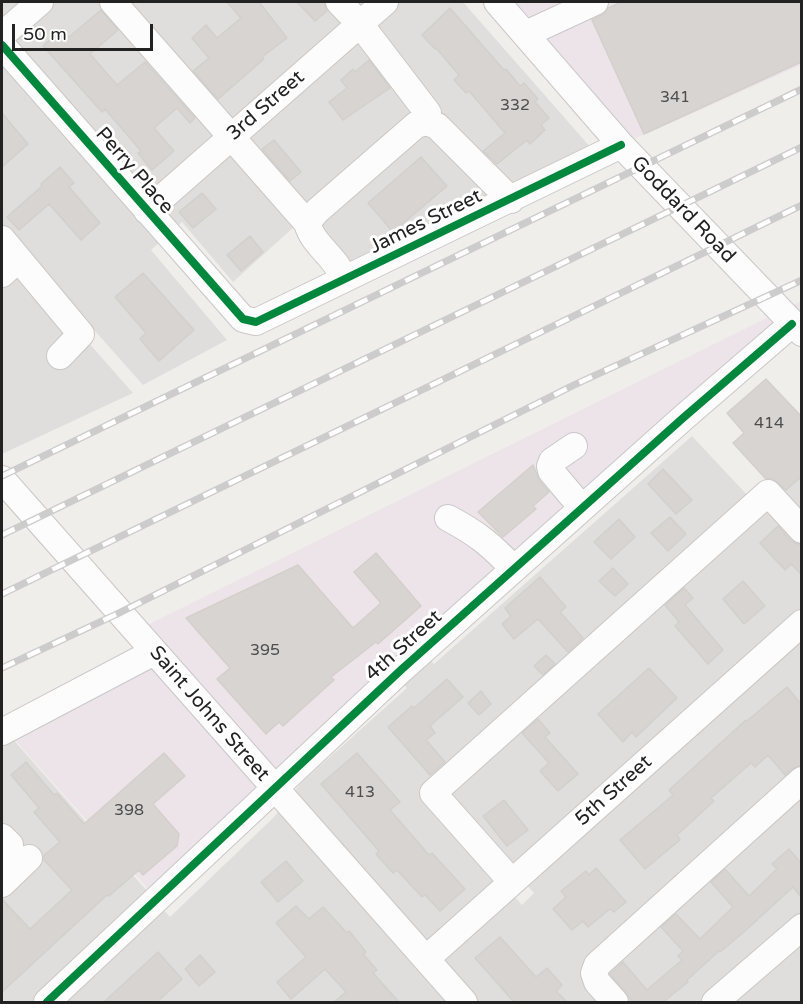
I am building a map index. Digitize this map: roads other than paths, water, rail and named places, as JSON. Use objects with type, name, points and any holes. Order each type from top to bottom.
[{"type":"street","points":[[2,35],[40,2]]},
{"type":"street","points":[[113,2],[306,223],[317,243],[340,267],[344,279]]},
{"type":"street","points":[[339,2],[360,24],[428,113],[426,122]]},
{"type":"street","name":"3rd Street","points":[[147,211],[385,2]]},
{"type":"street","name":"Goddard Road","points":[[497,2],[621,145],[797,329]]},
{"type":"street","points":[[526,34],[595,2]]},
{"type":"street","name":"Perry Place","points":[[2,45],[243,319]]},
{"type":"street","points":[[306,223],[416,125],[426,122],[437,126],[511,200]]},
{"type":"street","name":"James Street","points":[[243,319],[256,322],[621,145]]},
{"type":"street","points":[[2,239],[10,266],[81,334],[60,356]]},
{"type":"street","name":"4th Street","points":[[47,1002],[274,788],[514,569],[582,508],[797,329]]},
{"type":"street","points":[[574,446],[552,461],[549,466],[582,508]]},
{"type":"street","name":"Saint Johns Street","points":[[2,480],[464,1002]]},
{"type":"street","points":[[512,882],[433,793],[768,493],[801,530]]},
{"type":"street","points":[[448,518],[475,532],[488,542],[514,569]]},
{"type":"street","name":"5th Street","points":[[426,959],[801,623]]},
{"type":"street","points":[[2,732],[154,652]]},
{"type":"street","points":[[615,1002],[597,982],[594,973],[597,965],[801,780]]},
{"type":"street","points":[[2,837],[10,845],[10,852],[2,862]]},
{"type":"street","points":[[2,884],[29,858]]},
{"type":"street","points":[[715,1002],[801,927]]},
{"type":"railway","points":[[2,476],[802,89]]},
{"type":"railway","points":[[2,535],[802,147]]},
{"type":"railway","points":[[2,594],[802,205]]},
{"type":"railway","points":[[2,668],[119,613],[574,385],[802,280]]}]
